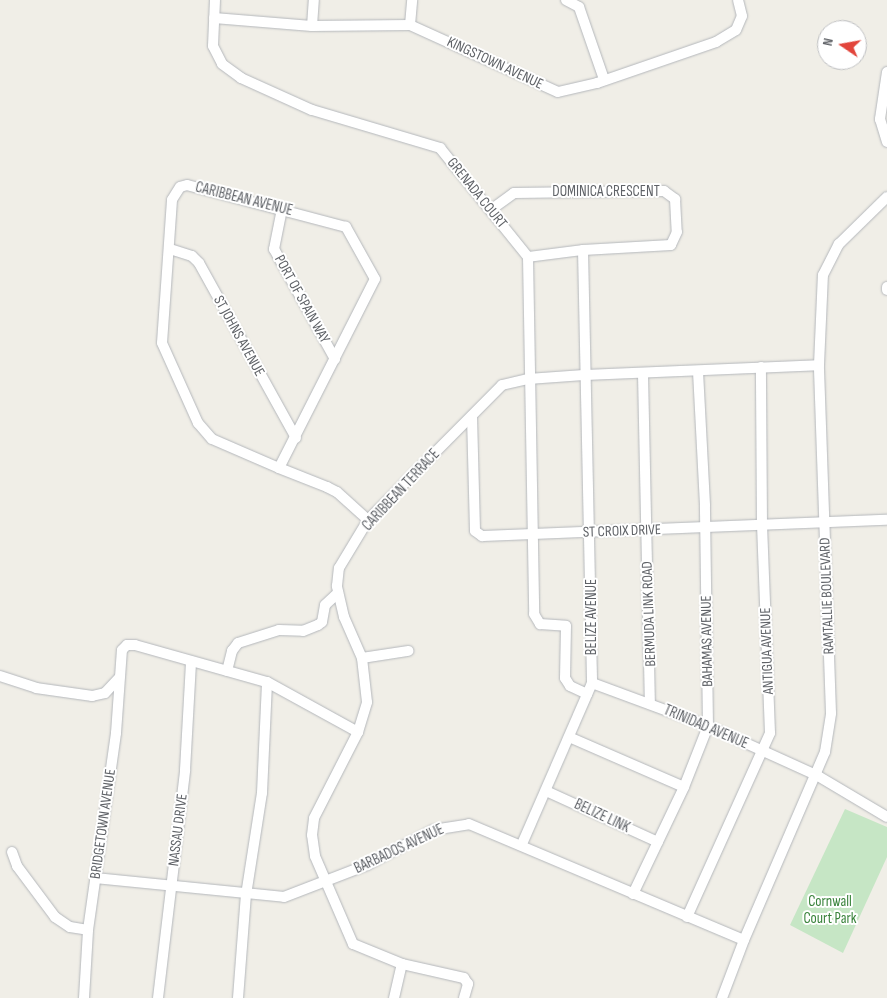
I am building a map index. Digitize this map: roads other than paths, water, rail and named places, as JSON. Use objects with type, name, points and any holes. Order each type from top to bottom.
[{"type":"street","name":"GRENADA COURT","points":[[215,0],[213,46],[222,64],[241,78],[312,110],[440,148],[492,209],[528,257]]},
{"type":"street","points":[[312,26],[314,0]]},
{"type":"street","points":[[410,25],[412,0]]},
{"type":"street","points":[[566,0],[579,7],[604,79]]},
{"type":"street","name":"KINGSTOWN AVENUE","points":[[214,18],[312,26],[410,25],[558,92],[716,42],[736,30],[742,16],[738,0]]},
{"type":"street","points":[[886,135],[880,119],[887,72]]},
{"type":"street","name":"CARIBBEAN AVENUE","points":[[279,468],[372,290],[373,274],[346,227],[187,184],[180,187],[172,200],[162,343],[186,398],[204,432],[212,439],[279,468],[337,492],[368,520]]},
{"type":"street","name":"DOMINICA CRESCENT","points":[[492,209],[514,193],[664,190],[675,199],[677,232],[671,245],[583,250],[528,257]]},
{"type":"street","name":"RAMTALLIE BOULEVARD","points":[[722,998],[744,940],[818,776],[826,752],[831,714],[819,365],[823,275],[839,244],[887,197]]},
{"type":"street","name":"PORT OF SPAIN WAY","points":[[282,209],[274,249],[336,359]]},
{"type":"street","name":"ST JOHNS AVENUE","points":[[170,249],[192,256],[199,263],[296,438]]},
{"type":"street","points":[[583,250],[584,375]]},
{"type":"street","points":[[528,257],[528,379],[537,622],[566,626],[565,678],[570,686],[587,694]]},
{"type":"street","name":"CARIBBEAN TERRACE","points":[[464,998],[468,984],[464,978],[402,964],[353,944],[325,883],[315,856],[312,835],[314,818],[358,732],[367,702],[362,658],[344,617],[338,593],[339,568],[368,520],[502,385],[528,379],[584,375],[643,374],[819,365]]},
{"type":"street","name":"ANTIGUA AVENUE","points":[[687,917],[770,733],[762,525],[760,367]]},
{"type":"street","name":"BAHAMAS AVENUE","points":[[633,894],[684,787],[708,726],[706,528],[698,371]]},
{"type":"street","name":"BERMUDA LINK ROAD","points":[[643,374],[650,704]]},
{"type":"street","name":"BELIZE AVENUE","points":[[522,844],[592,683],[591,532],[584,375]]},
{"type":"street","name":"ST CROIX DRIVE","points":[[472,416],[475,531],[482,536],[887,520]]},
{"type":"street","points":[[227,671],[232,651],[238,643],[279,630],[303,631],[318,625],[322,622],[325,605],[338,593]]},
{"type":"street","name":"BRIDGETOWN AVENUE","points":[[84,998],[88,930],[113,756],[122,650],[127,645],[135,645],[191,661]]},
{"type":"street","points":[[362,658],[408,651]]},
{"type":"street","points":[[191,661],[267,682],[358,732]]},
{"type":"street","name":"NASSAU DRIVE","points":[[158,998],[185,770],[191,661]]},
{"type":"street","points":[[0,676],[36,688],[92,696],[105,693],[119,678]]},
{"type":"street","points":[[238,998],[246,895],[262,793],[267,682]]},
{"type":"street","name":"TRINIDAD AVENUE","points":[[592,683],[708,726],[818,776],[887,817]]},
{"type":"street","points":[[569,737],[684,787]]},
{"type":"street","name":"BELIZE LINK","points":[[546,791],[658,842]]},
{"type":"street","name":"BARBADOS AVENUE","points":[[95,878],[246,895],[284,897],[325,883],[401,849],[433,830],[452,825],[469,824],[522,844],[633,894],[744,940]]},
{"type":"street","points":[[12,852],[17,866],[55,917],[70,927],[88,930]]},
{"type":"street","points":[[394,998],[402,964]]},
{"type":"park label","name":"Cornwall Court Park","points":[[830,910]]}]
